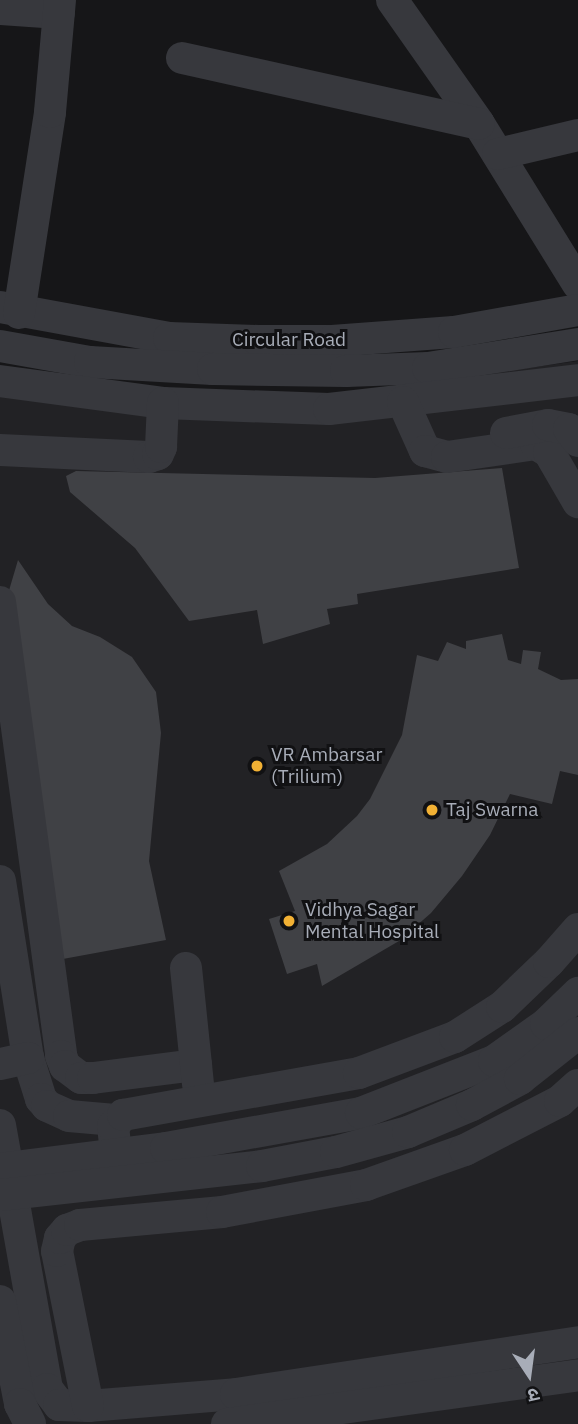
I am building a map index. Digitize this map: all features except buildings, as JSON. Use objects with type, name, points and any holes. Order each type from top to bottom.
[{"type":"street","points":[[391,0],[479,124],[578,284]]},
{"type":"street","points":[[0,9],[60,7],[50,112],[9,310]]},
{"type":"street","points":[[182,58],[479,124]]},
{"type":"street","points":[[498,154],[578,135]]},
{"type":"street","name":"Circular Road","points":[[9,310],[169,338],[332,341],[454,332],[578,310]]},
{"type":"street","name":"Circular Road","points":[[0,346],[90,362],[212,369],[357,371],[458,364],[578,344]]},
{"type":"street","points":[[458,364],[464,395]]},
{"type":"street","points":[[0,381],[163,402],[329,409],[416,401],[578,380]]},
{"type":"street","points":[[416,401],[439,438],[448,443],[548,425],[569,429],[578,441]]},
{"type":"street","points":[[416,401],[421,447],[432,455],[447,457],[536,444],[549,452],[578,502]]},
{"type":"street","points":[[0,450],[149,457],[158,454],[161,447],[163,402]]},
{"type":"street","points":[[0,602],[59,1042],[65,1066],[72,1074],[81,1078],[93,1078],[196,1065]]},
{"type":"street","points":[[0,881],[14,1061],[47,1106],[69,1116],[115,1120],[123,1115],[359,1073],[432,1048],[502,1007],[550,962],[578,929]]},
{"type":"street","points":[[186,968],[201,1103]]},
{"type":"street","points":[[5,1181],[117,1154],[361,1113],[494,1061],[546,1024],[578,993]]},
{"type":"street","points":[[5,1181],[261,1166],[336,1152],[408,1132],[472,1105],[520,1079],[578,1033]]},
{"type":"street","points":[[88,1406],[58,1251],[60,1238],[67,1230],[80,1225],[222,1212],[366,1185],[465,1150],[560,1101],[578,1085]]},
{"type":"street","points":[[115,1120],[117,1154]]},
{"type":"street","points":[[0,1125],[5,1181],[47,1389],[53,1401],[69,1407],[237,1416],[578,1375]]},
{"type":"street","points":[[0,1301],[25,1415],[53,1401]]},
{"type":"street","points":[[237,1416],[578,1342]]},
{"type":"shaded area","name":"Vidhya Sagar Mental Hospital","points":[[578,361],[578,1424],[0,1424],[0,378],[160,418]]},
{"type":"place","name":"VR Ambarsar (Trilium)","points":[[257,766]]},
{"type":"place","name":"Taj Swarna","points":[[432,810]]},
{"type":"place","name":"Vidhya Sagar Mental Hospital","points":[[289,921]]}]
